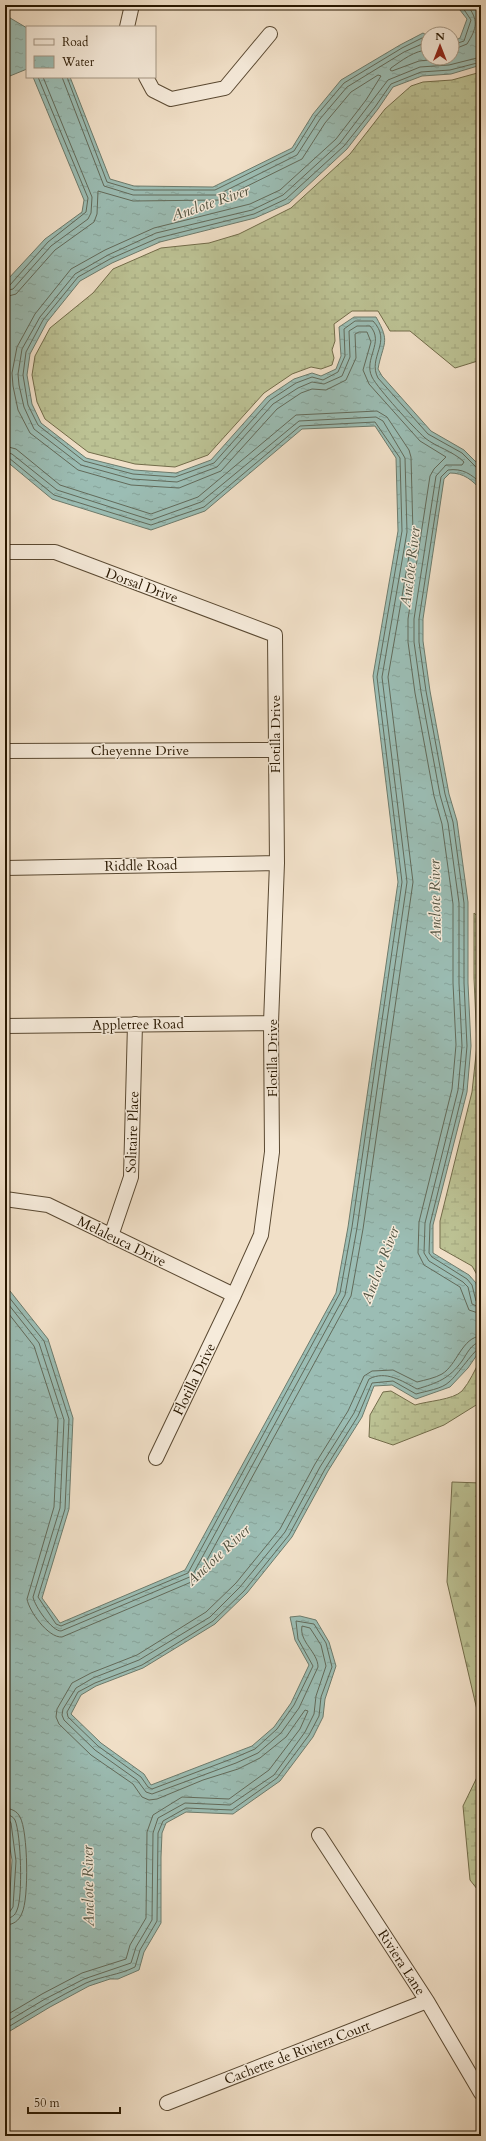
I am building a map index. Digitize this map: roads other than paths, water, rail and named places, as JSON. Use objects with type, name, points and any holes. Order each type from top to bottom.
[{"type":"street","points":[[127,26],[132,5]]},
{"type":"street","points":[[147,78],[153,90],[171,99],[225,88],[270,34]]},
{"type":"street","name":"Dorsal Drive","points":[[5,552],[55,552],[275,634]]},
{"type":"street","name":"Flotilla Drive","points":[[156,1458],[261,1235],[272,1152],[271,1023],[277,863],[275,634]]},
{"type":"street","name":"Cheyenne Drive","points":[[5,751],[275,750]]},
{"type":"street","name":"Riddle Road","points":[[5,868],[277,863]]},
{"type":"street","name":"Appletree Road","points":[[5,1026],[271,1023]]},
{"type":"street","name":"Solitaire Place","points":[[111,1236],[131,1177],[135,1024]]},
{"type":"street","name":"Melaleuca Drive","points":[[5,1199],[48,1205],[234,1295]]},
{"type":"street","name":"Riviera Lane","points":[[319,1835],[427,2001],[481,2093]]},
{"type":"street","name":"Cachette de Riviera Court","points":[[167,2103],[427,2001]]},
{"type":"water","name":"Anclote River","points":[[456,5],[481,5],[481,65],[451,74],[422,76],[393,87],[347,149],[289,203],[255,218],[160,242],[112,263],[80,281],[47,322],[30,354],[27,375],[32,404],[41,423],[86,458],[134,470],[176,473],[211,460],[267,397],[294,379],[312,373],[321,376],[336,369],[341,356],[339,327],[354,317],[376,317],[385,338],[384,348],[378,369],[382,376],[431,431],[464,450],[481,467],[481,490],[471,480],[459,474],[450,473],[444,479],[423,619],[423,641],[430,691],[449,794],[457,821],[468,902],[468,983],[471,1046],[467,1092],[433,1225],[433,1253],[469,1275],[476,1283],[481,1308],[481,1349],[468,1368],[450,1387],[416,1399],[392,1385],[374,1386],[362,1417],[328,1471],[292,1537],[247,1593],[215,1624],[143,1668],[96,1686],[81,1695],[71,1714],[101,1743],[144,1774],[151,1785],[252,1746],[274,1727],[291,1703],[309,1665],[295,1640],[290,1617],[300,1616],[316,1620],[329,1642],[336,1666],[325,1699],[323,1717],[313,1737],[280,1781],[233,1814],[186,1812],[166,1823],[162,1833],[161,1923],[144,1952],[139,1970],[118,1979],[110,1979],[89,1986],[5,2034],[5,1912],[9,1907],[12,1860],[5,1819],[5,1291],[10,1291],[48,1339],[73,1418],[69,1509],[42,1598],[60,1623],[185,1570],[336,1293],[348,1227],[398,882],[373,676],[398,531],[396,458],[375,426],[302,429],[205,511],[151,530],[52,499],[5,460],[5,286],[8,279],[45,239],[82,212],[84,200],[33,78],[70,78],[110,179],[134,186],[213,187],[292,148],[313,114],[341,80],[420,35],[420,66],[460,66],[460,38],[467,19]]},
{"type":"water","points":[[5,15],[26,27],[26,69],[5,78]]}]
